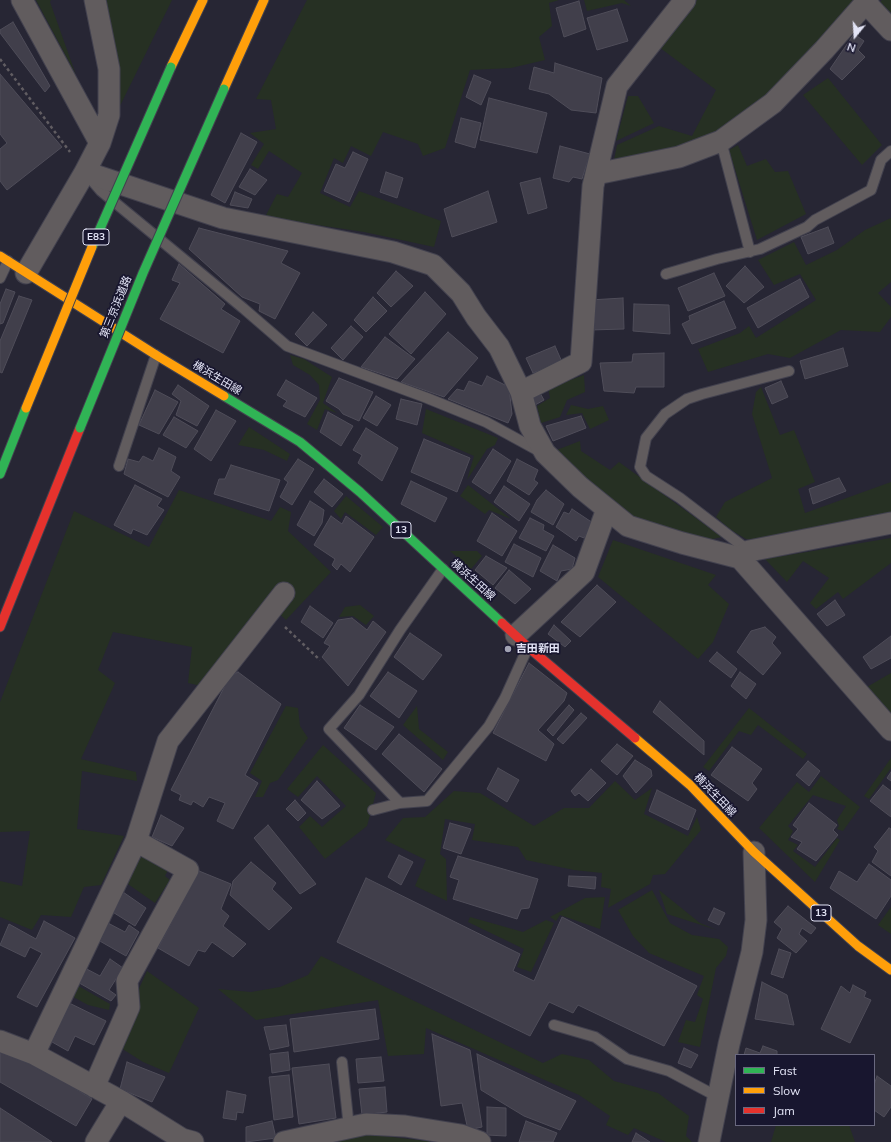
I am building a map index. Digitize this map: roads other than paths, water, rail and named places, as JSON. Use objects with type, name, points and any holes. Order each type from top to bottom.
[{"type":"main road","name":"E83","points":[[0,474],[92,247],[171,68],[203,0]]},
{"type":"main road","name":"第三京浜道路","points":[[0,627],[143,273],[264,0]]},
{"type":"main road","name":"横浜生田線","points":[[4,259],[156,355],[300,442],[360,492],[522,641],[690,785],[754,852],[858,946],[891,970]]},
{"type":"street","points":[[22,0],[100,143]]},
{"type":"street","points":[[26,272],[85,172],[100,143],[109,115],[108,69],[95,0]]},
{"type":"street","points":[[521,392],[581,362],[593,186],[618,86],[684,0]]},
{"type":"street","points":[[596,174],[679,157],[721,141],[773,103],[824,50],[867,2],[891,30]]},
{"type":"street","points":[[85,172],[223,218],[394,252],[433,264],[461,293],[476,317],[499,347],[521,392],[530,426],[545,453],[580,487],[628,526],[682,543],[744,554],[891,523]]},
{"type":"street","points":[[522,641],[584,572],[607,509]]},
{"type":"street","points":[[744,554],[891,730]]},
{"type":"street","points":[[34,1054],[136,841],[168,741],[273,616],[284,593]]},
{"type":"street","points":[[94,1087],[129,1007],[127,981],[188,870],[136,841]]},
{"type":"street","points":[[709,1142],[729,1044],[752,952],[756,920],[754,852]]},
{"type":"street","points":[[0,1041],[34,1054],[121,1101],[182,1139],[193,1142]]},
{"type":"street","points":[[96,1142],[121,1101]]},
{"type":"street","points":[[284,1142],[366,1124],[405,1126],[461,1135],[480,1142]]},
{"type":"lane","points":[[721,141],[750,252]]},
{"type":"lane","points":[[666,274],[717,259],[760,249],[807,227],[815,220],[871,190],[881,160],[891,151]]},
{"type":"lane","points":[[85,172],[101,191],[287,346],[479,419],[545,453]]},
{"type":"lane","points":[[0,278],[4,259]]},
{"type":"lane","points":[[119,466],[156,355]]},
{"type":"lane","points":[[744,554],[680,498],[646,476],[640,467],[646,438],[665,414],[687,399],[789,371]]},
{"type":"lane","points":[[400,803],[329,729],[359,695],[400,630],[443,569]]},
{"type":"lane","points":[[373,810],[400,803],[427,801],[451,774],[489,726],[505,698],[522,641]]},
{"type":"lane","points":[[554,1025],[595,1037],[627,1058],[669,1071],[718,1097]]},
{"type":"lane","points":[[342,1062],[349,1128]]},
{"type":"place","name":"吉田新田","points":[[508,649]]}]
